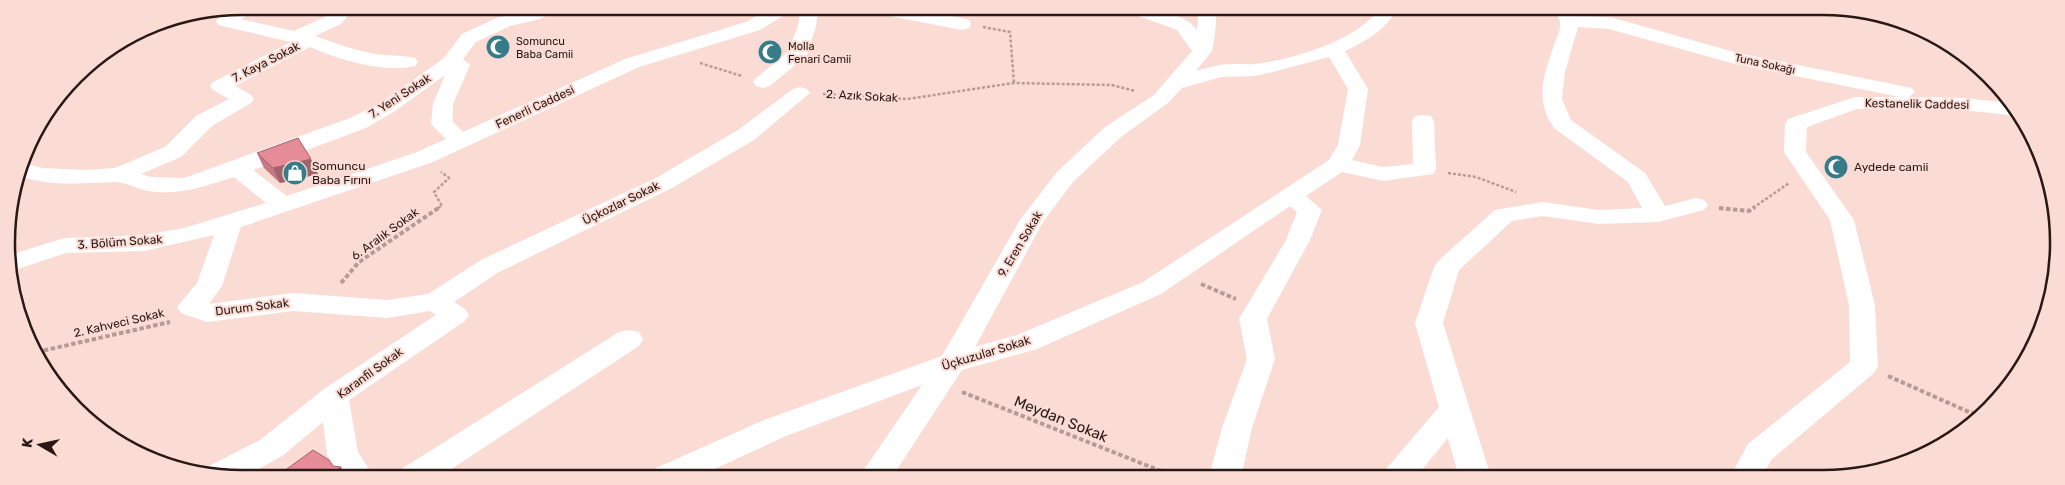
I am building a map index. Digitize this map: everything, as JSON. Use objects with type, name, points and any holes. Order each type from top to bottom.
[{"type":"street","points":[[235,15],[225,21],[302,39],[336,51],[377,60],[408,62]]},
{"type":"street","points":[[302,39],[334,20],[339,15]]},
{"type":"street","name":"7. Yeni Sokak","points":[[119,175],[150,184],[186,184],[238,168],[358,123],[388,106],[451,62],[469,38],[504,22],[532,15]]},
{"type":"street","name":"Fenerli Caddesi","points":[[284,205],[425,157],[632,63],[753,26],[772,15]]},
{"type":"street","points":[[763,82],[797,55],[809,15]]},
{"type":"street","points":[[913,15],[962,24]]},
{"type":"street","points":[[1153,15],[1184,26],[1202,51]]},
{"type":"street","points":[[1168,91],[1202,51],[1207,15]]},
{"type":"street","points":[[1168,91],[1227,70],[1252,70],[1292,62],[1334,49],[1379,23],[1384,15]]},
{"type":"street","points":[[1566,15],[1569,30],[1555,72],[1552,99],[1562,123],[1637,178],[1658,215]]},
{"type":"street","name":"Tuna Sokağı","points":[[1566,15],[1610,22],[1735,58],[1963,104]]},
{"type":"street","name":"7. Kaya Sokak","points":[[119,175],[173,152],[204,121],[244,99],[220,86],[302,39]]},
{"type":"street","points":[[1334,49],[1358,88],[1349,146],[1338,164],[1383,174],[1425,169],[1423,121]]},
{"type":"street","points":[[451,62],[460,65],[443,104],[442,124],[461,142]]},
{"type":"street","points":[[763,82],[800,93]]},
{"type":"street","name":"9. Eren Sokak","points":[[880,470],[945,373],[1032,220],[1065,177],[1113,132],[1168,91]]},
{"type":"street","name":"Üçkozlar Sokak","points":[[435,302],[490,266],[664,183],[746,135],[800,93]]},
{"type":"street","name":"Kestanelik Caddesi","points":[[1864,366],[1862,305],[1842,220],[1795,152],[1796,124],[1855,103],[1963,104],[2007,109]]},
{"type":"street","name":"Üçkuzular Sokak","points":[[682,470],[774,428],[945,373],[1027,342],[1152,288],[1338,164]]},
{"type":"street","points":[[238,168],[284,205]]},
{"type":"street","points":[[31,172],[85,177],[119,175]]},
{"type":"street","points":[[1227,470],[1237,428],[1261,359],[1253,319],[1298,240],[1310,210],[1292,196]]},
{"type":"street","points":[[230,223],[284,205]]},
{"type":"street","points":[[1473,470],[1429,322],[1447,267],[1504,215],[1542,208],[1599,217],[1658,215],[1696,205]]},
{"type":"street","name":"Durum Sokak","points":[[230,223],[209,286],[190,307],[207,313],[293,302],[386,309],[435,302]]},
{"type":"street","name":"3. Bölüm Sokak","points":[[16,262],[64,246],[144,242],[187,235],[230,223]]},
{"type":"street","name":"Karanfil Sokak","points":[[353,470],[343,454],[334,396],[455,315],[435,302]]},
{"type":"street","points":[[425,470],[629,339]]},
{"type":"street","points":[[1750,470],[1759,452],[1864,366]]},
{"type":"street","points":[[229,470],[271,448],[334,396]]},
{"type":"street","points":[[1404,470],[1454,410]]},
{"type":"path","points":[[962,24],[1010,32],[1014,83]]},
{"type":"path","points":[[664,52],[763,82]]},
{"type":"path","name":"2. Azık Sokak","points":[[800,93],[907,99],[1014,83],[1112,85],[1168,91]]},
{"type":"path","name":"6. Aralık Sokak","points":[[322,304],[359,262],[442,206],[434,192],[449,178],[425,157]]},
{"type":"path","points":[[1425,169],[1476,177],[1514,190],[1542,208]]},
{"type":"path","points":[[1696,205],[1749,211],[1807,170]]},
{"type":"path","points":[[1175,273],[1236,298],[1253,319]]},
{"type":"path","name":"2. Kahveci Sokak","points":[[42,351],[207,313]]},
{"type":"path","points":[[1864,366],[1974,413]]},
{"type":"path","name":"Meydan Sokak","points":[[945,373],[1160,470]]},
{"type":"building","points":[[298,138],[311,159],[273,168],[257,153]]},
{"type":"building","points":[[313,450],[329,460],[333,466],[341,467],[337,470],[286,470]]},
{"type":"place","name":"Somuncu Baba Camii","points":[[498,47]]},
{"type":"place","name":"Molla Fenari Camii","points":[[770,52]]},
{"type":"place","name":"Aydede camii","points":[[1836,167]]},
{"type":"place","name":"Somuncu Baba Fırını","points":[[295,173]]}]
